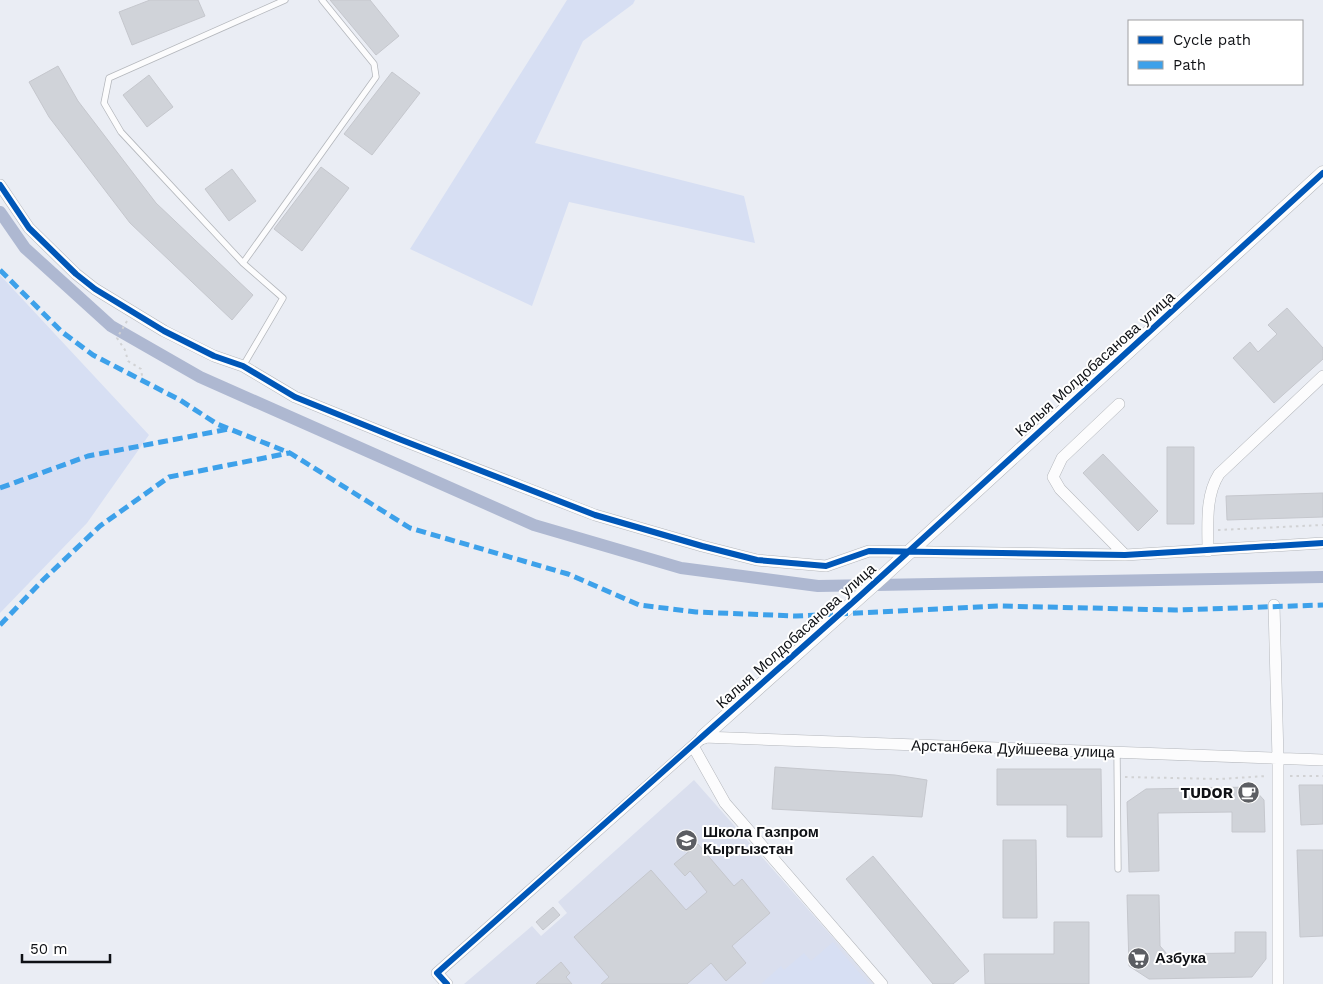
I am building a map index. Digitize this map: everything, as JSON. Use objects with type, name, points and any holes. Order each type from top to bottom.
[{"type":"street","name":"Калыя Молдобасанова улица","points":[[447,984],[437,974],[883,576],[906,552],[1323,173]]},
{"type":"street","points":[[0,185],[29,228],[50,250],[95,289],[164,331],[214,356],[243,366],[295,398],[595,515],[702,546],[757,560],[826,566],[869,551],[1125,555],[1323,543]]},
{"type":"street","points":[[1208,551],[1209,502],[1213,483],[1219,474],[1323,376]]},
{"type":"street","points":[[1119,404],[1062,458],[1053,477],[1060,489],[1125,555]]},
{"type":"street","points":[[1274,605],[1278,759],[1278,984]]},
{"type":"street","points":[[698,741],[725,803],[882,984]]},
{"type":"street","name":"Арстанбека Дуйшеева улица","points":[[698,741],[1323,760]]},
{"type":"lane","points":[[243,366],[283,298],[243,263],[121,132],[104,103],[109,78],[285,0]]},
{"type":"lane","points":[[243,263],[376,77],[374,64],[322,0]]},
{"type":"lane","points":[[1117,753],[1118,869]]},
{"type":"path","points":[[127,322],[117,338],[125,350],[128,361],[140,369],[144,382]]},
{"type":"path","points":[[1208,530],[1323,525]]},
{"type":"path","points":[[1118,777],[1220,779],[1323,776]]},
{"type":"shaded area","points":[[567,0],[635,0],[633,4],[583,41],[535,143],[744,196],[755,243],[569,202],[532,306],[410,249]]},
{"type":"shaded area","points":[[0,275],[149,435],[87,523],[0,613]]},
{"type":"shaded area","name":"Школа Газпром Кыргызстан","points":[[694,780],[874,984],[464,984],[532,926],[541,936],[567,913],[558,902]]},
{"type":"shaded area","points":[[833,942],[869,984],[761,984],[781,966],[784,970],[804,953],[811,961]]},
{"type":"building","points":[[150,0],[198,0],[205,16],[132,45],[119,12]]},
{"type":"building","points":[[330,0],[370,0],[399,36],[376,55]]},
{"type":"building","points":[[58,66],[78,101],[156,203],[253,295],[232,320],[130,223],[49,117],[29,82]]},
{"type":"building","points":[[392,72],[420,93],[372,155],[344,134]]},
{"type":"building","points":[[149,75],[173,107],[147,127],[123,95]]},
{"type":"building","points":[[321,167],[349,188],[302,251],[274,229]]},
{"type":"building","points":[[232,169],[256,201],[229,221],[205,189]]},
{"type":"building","points":[[1287,308],[1323,348],[1323,359],[1274,403],[1233,358],[1250,342],[1258,352],[1277,334],[1268,325]]},
{"type":"building","points":[[1167,447],[1194,447],[1194,524],[1167,524]]},
{"type":"building","points":[[1103,454],[1158,511],[1138,531],[1083,473]]},
{"type":"building","points":[[1323,493],[1323,517],[1227,520],[1226,496]]},
{"type":"building","points":[[775,767],[895,775],[927,780],[922,817],[772,809]]},
{"type":"building","points":[[997,769],[1101,769],[1102,837],[1067,837],[1067,805],[997,805]]},
{"type":"building","points":[[1299,785],[1323,785],[1323,824],[1301,825]]},
{"type":"building","points":[[1252,787],[1264,800],[1265,832],[1232,832],[1232,812],[1158,813],[1159,871],[1129,872],[1127,802],[1146,789]]},
{"type":"building","points":[[1003,840],[1036,840],[1037,918],[1003,918]]},
{"type":"building","points":[[698,844],[734,886],[742,879],[770,913],[732,946],[746,963],[726,981],[711,963],[687,984],[601,984],[609,977],[574,937],[651,870],[686,910],[707,892],[690,871],[685,876],[674,864]]},
{"type":"building","points":[[1297,850],[1323,850],[1323,936],[1300,937]]},
{"type":"building","points":[[873,856],[969,971],[953,984],[933,984],[846,879]]},
{"type":"building","points":[[1127,895],[1159,895],[1160,946],[1167,954],[1235,953],[1235,932],[1266,932],[1266,959],[1252,977],[1149,979],[1129,966]]},
{"type":"building","points":[[553,907],[560,915],[543,930],[536,922]]},
{"type":"building","points":[[1054,922],[1089,922],[1089,984],[985,984],[984,954],[1054,954]]},
{"type":"building","points":[[561,962],[570,973],[566,977],[572,984],[536,984]]},
{"type":"waterway","points":[[0,212],[25,248],[111,326],[200,377],[534,525],[681,568],[818,586],[1323,577]]},
{"type":"marked path","points":[[0,270],[62,332],[93,355],[180,400],[217,424],[290,453],[410,528],[568,574],[639,605],[696,612],[796,616],[1000,606],[1175,610],[1323,605]]},
{"type":"marked path","points":[[0,488],[88,456],[229,429]]},
{"type":"marked path","points":[[0,625],[43,580],[100,526],[169,477],[289,453]]},
{"type":"cycle path","points":[[447,984],[437,973],[861,595],[1323,173]]},
{"type":"cycle path","points":[[0,185],[29,228],[76,274],[95,289],[164,331],[214,356],[243,366],[295,397],[399,439],[595,515],[702,546],[757,560],[826,566],[869,551],[1125,555],[1323,543]]},
{"type":"place","name":"TUDOR","points":[[1249,793]]},
{"type":"place","name":"Школа Газпром Кыргызстан","points":[[687,841]]},
{"type":"place","name":"Азбука","points":[[1139,958]]}]
